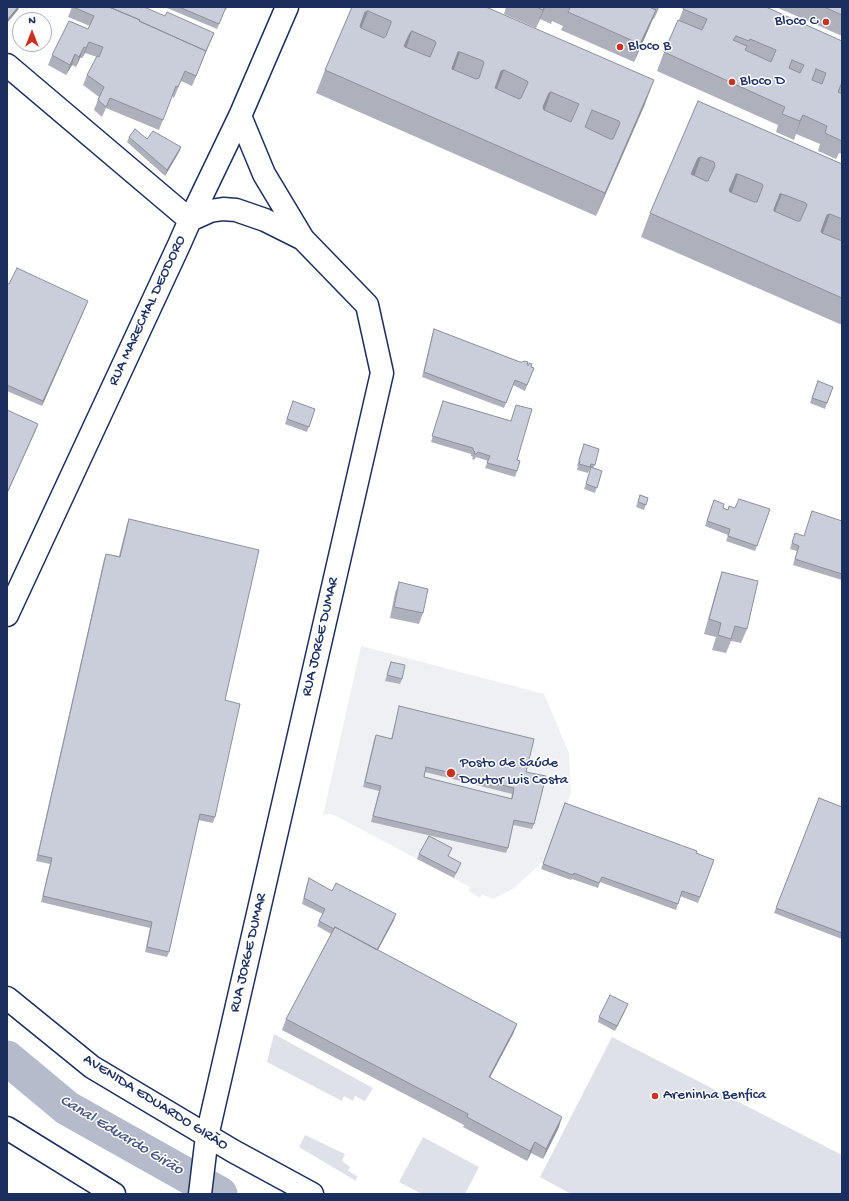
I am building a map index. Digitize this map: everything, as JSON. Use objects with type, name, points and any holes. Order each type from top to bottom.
[{"type":"street","name":"RUA MARECHAL DEODORO","points":[[7,615],[190,220],[240,116],[287,7]]},
{"type":"street","points":[[7,65],[190,220],[210,211],[223,209],[236,210],[265,220],[303,239]]},
{"type":"street","name":"RUA JORGE DUMAR","points":[[200,1194],[207,1136],[382,373],[367,305],[303,239],[264,174],[240,116]]},
{"type":"street","name":"AVENIDA EDUARDO GIRÃO","points":[[7,998],[92,1067],[207,1136],[312,1194]]},
{"type":"street","points":[[7,1128],[114,1194]]},
{"type":"shaded area","name":"Posto de Saúde Doutor Luis Costa","points":[[361,646],[544,694],[569,753],[571,792],[549,856],[513,889],[493,899],[482,894],[480,898],[468,891],[470,887],[334,815],[323,815]]},
{"type":"shaded area","points":[[274,1034],[373,1088],[365,1101],[355,1096],[353,1101],[344,1096],[342,1101],[267,1062]]},
{"type":"shaded area","name":"Areninha Benfica","points":[[612,1037],[842,1155],[842,1194],[571,1194],[540,1177]]},
{"type":"shaded area","points":[[305,1135],[345,1154],[342,1161],[350,1167],[348,1171],[357,1176],[356,1181],[299,1147]]},
{"type":"shaded area","points":[[423,1137],[479,1167],[465,1194],[422,1194],[399,1182]]},
{"type":"building","points":[[7,7],[18,7],[12,12],[7,20]]},
{"type":"building","points":[[73,7],[109,7],[206,51],[196,76],[185,71],[178,87],[176,86],[163,120],[110,98],[106,107],[98,100],[104,87],[87,75],[97,56],[99,57],[103,47],[89,42],[86,48],[84,47],[79,57],[75,54],[70,65],[52,55],[69,21],[88,29],[94,16]]},
{"type":"building","points":[[109,7],[144,7],[165,16],[167,12],[214,33],[206,51]]},
{"type":"building","points":[[179,7],[226,7],[219,24]]},
{"type":"building","points":[[352,7],[486,7],[654,80],[605,193],[325,70]],"holes":[[[368,11],[391,21],[384,38],[361,28],[360,26],[365,12]],[[412,31],[435,41],[436,43],[430,57],[404,46]],[[458,52],[483,61],[484,63],[479,78],[476,79],[452,69]],[[504,70],[527,81],[528,83],[521,98],[519,99],[495,88],[501,71]],[[551,92],[579,104],[571,122],[544,110],[543,107],[549,93]],[[592,110],[619,121],[620,123],[613,139],[585,127]]]},
{"type":"building","points":[[536,7],[544,7],[543,10]]},
{"type":"building","points":[[568,7],[651,7],[656,10],[640,44],[568,12],[570,8]]},
{"type":"building","name":"Bloco D","points":[[684,7],[766,7],[842,41],[842,82],[838,92],[842,94],[842,141],[825,133],[827,126],[803,115],[800,121],[782,114],[785,107],[664,52],[678,20],[702,30],[707,19],[683,9]],"holes":[[[736,36],[749,41],[750,39],[776,50],[771,62],[745,50],[747,46],[733,40]],[[792,60],[804,65],[800,73],[789,68]],[[816,69],[826,73],[822,84],[812,80]]]},
{"type":"building","points":[[824,7],[842,7],[842,15]]},
{"type":"building","points":[[698,101],[842,164],[842,219],[830,214],[827,215],[821,231],[822,233],[842,241],[842,298],[650,213]],"holes":[[[701,157],[714,162],[715,166],[708,181],[691,174],[698,158]],[[736,174],[762,184],[763,186],[757,202],[730,192],[729,190]],[[780,194],[806,203],[807,205],[800,221],[774,211]]]},
{"type":"building","points":[[135,129],[147,139],[153,131],[181,147],[167,170],[129,137]]},
{"type":"building","points":[[17,268],[88,301],[43,401],[7,385],[7,283],[9,284]]},
{"type":"building","points":[[434,329],[520,362],[528,362],[527,365],[529,365],[529,363],[532,364],[531,367],[534,368],[527,385],[515,380],[506,403],[424,372]]},
{"type":"building","points":[[818,381],[833,387],[827,403],[812,398]]},
{"type":"building","points":[[293,401],[315,409],[309,427],[287,419]]},
{"type":"building","points":[[443,401],[511,421],[516,405],[532,409],[517,460],[520,461],[517,471],[487,463],[490,456],[478,452],[474,454],[475,452],[473,448],[432,436]]},
{"type":"building","points":[[7,410],[38,424],[7,493]]},
{"type":"building","points":[[584,444],[599,449],[595,465],[591,464],[590,467],[579,464]]},
{"type":"building","points":[[591,467],[602,471],[597,488],[586,484]]},
{"type":"building","points":[[640,495],[648,498],[646,505],[638,502]]},
{"type":"building","points":[[739,499],[770,509],[757,546],[728,536],[730,529],[707,521],[714,500],[724,504],[723,508],[728,510],[729,506],[735,508]]},
{"type":"building","points":[[812,511],[842,521],[842,574],[795,559],[799,546],[792,543],[795,533],[804,536]]},
{"type":"building","points":[[129,519],[259,550],[225,700],[240,704],[215,817],[200,814],[169,952],[147,947],[152,922],[43,896],[52,858],[38,855],[106,554],[120,557]]},
{"type":"building","points":[[722,572],[758,581],[747,629],[735,626],[731,639],[718,635],[721,623],[709,619]]},
{"type":"building","points":[[399,582],[428,589],[423,613],[394,607]]},
{"type":"building","points":[[391,662],[405,665],[402,679],[387,675]]},
{"type":"building","points":[[399,706],[534,739],[526,772],[546,776],[534,824],[514,820],[508,848],[373,816],[381,786],[365,782],[376,735],[392,739]],"holes":[[[426,767],[514,788],[512,799],[424,777]]]},
{"type":"building","points":[[819,798],[842,807],[842,933],[776,908]]},
{"type":"building","points":[[565,803],[697,851],[696,853],[714,860],[700,897],[682,891],[678,904],[602,877],[599,883],[574,873],[573,875],[543,864]]},
{"type":"building","points":[[429,836],[452,848],[448,856],[461,863],[456,873],[419,854]]},
{"type":"building","points":[[309,878],[332,891],[336,883],[396,914],[377,950],[335,927],[334,929],[319,921],[325,909],[304,898]]},
{"type":"building","points":[[335,927],[517,1024],[489,1077],[562,1117],[546,1149],[535,1142],[530,1151],[467,1117],[468,1114],[286,1019]]},
{"type":"building","points":[[610,995],[628,1004],[617,1026],[599,1017]]},
{"type":"waterway","name":"Canal Eduardo Girão","points":[[7,1058],[67,1108],[220,1194]]},
{"type":"place","name":"Bloco C","points":[[826,22]]},
{"type":"place","name":"Bloco B","points":[[620,47]]},
{"type":"place","name":"Bloco D","points":[[732,82]]},
{"type":"place","name":"Posto de Saúde Doutor Luis Costa","points":[[451,773]]},
{"type":"place","name":"Areninha Benfica","points":[[655,1096]]}]
